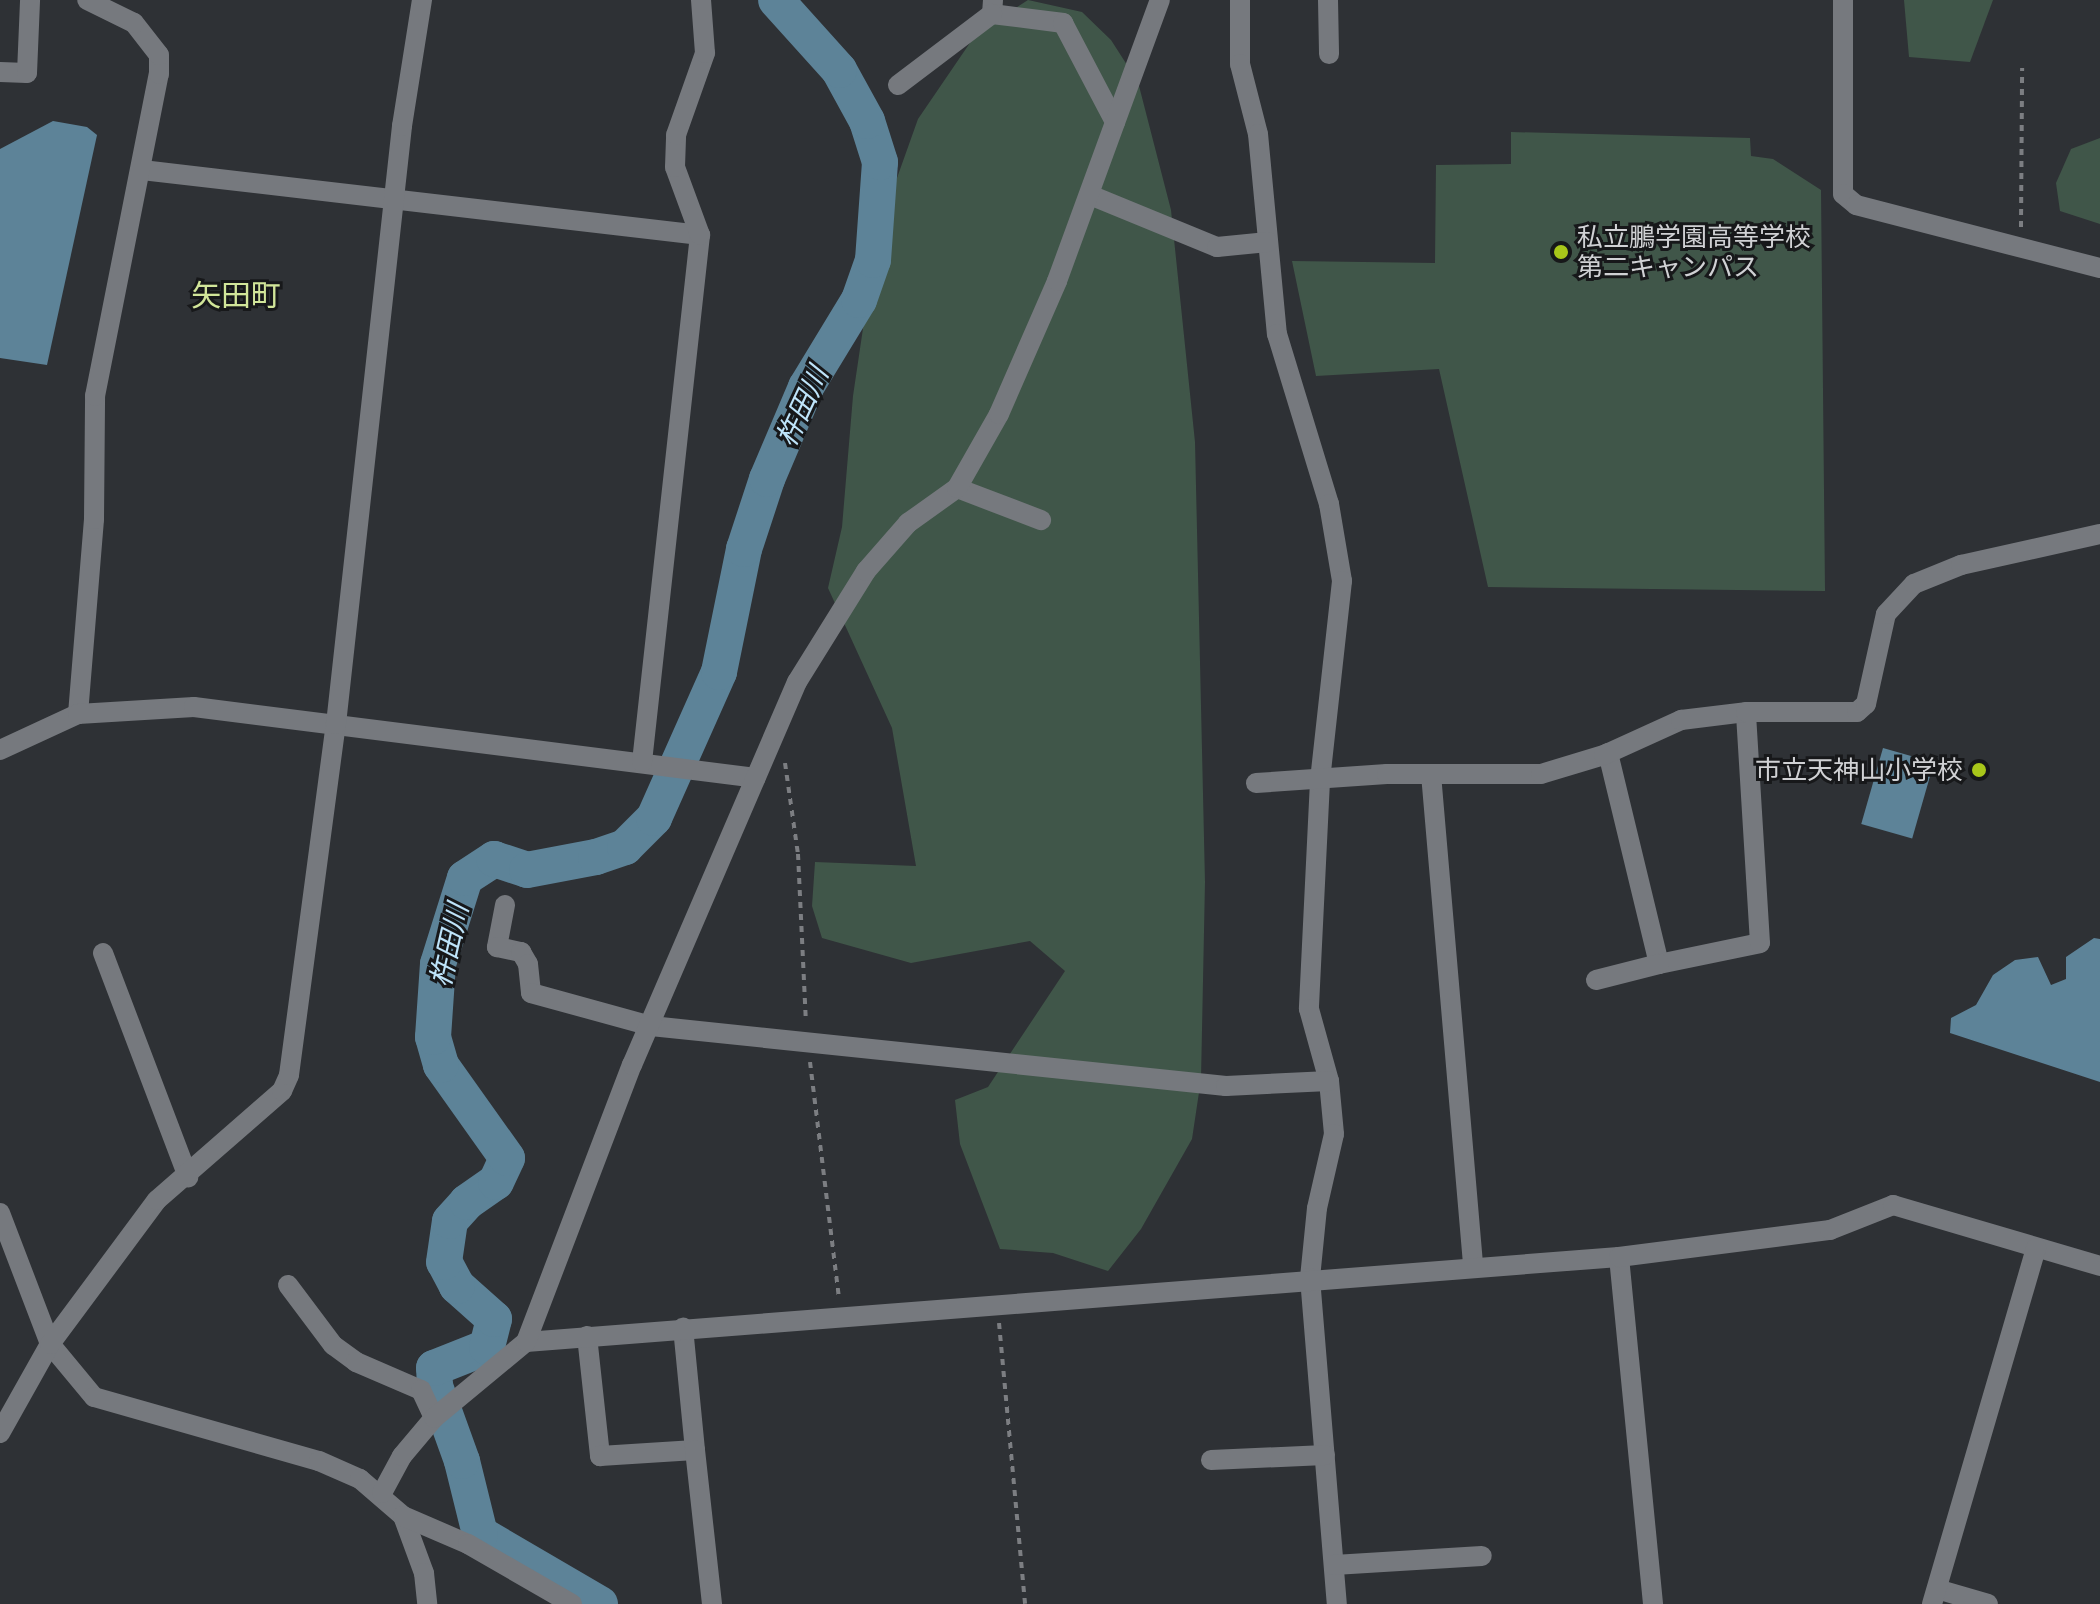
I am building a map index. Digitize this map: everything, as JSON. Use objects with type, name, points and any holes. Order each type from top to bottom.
[{"type":"street","points":[[0,72],[27,73],[30,0]]},
{"type":"street","points":[[78,714],[94,519],[95,396],[142,170],[159,55],[134,23],[87,0]]},
{"type":"street","points":[[0,1433],[50,1344],[157,1200],[188,1177],[282,1091],[289,1075],[336,724],[422,0]]},
{"type":"street","points":[[642,762],[700,235],[675,167],[676,135],[705,53],[701,0]]},
{"type":"street","points":[[382,1493],[402,1456],[441,1411],[526,1342],[651,1026],[797,682],[866,571],[908,523],[957,488],[999,414],[1090,195],[1160,0]]},
{"type":"street","points":[[1240,0],[1240,64],[1258,134],[1277,334],[1329,504],[1342,581],[1320,781],[1309,1009],[1329,1081],[1334,1134],[1317,1208],[1310,1278],[1337,1604]]},
{"type":"street","points":[[1328,0],[1329,54]]},
{"type":"street","points":[[1843,0],[1843,194],[1856,205],[2100,268]]},
{"type":"street","points":[[898,85],[993,7],[1063,23],[1115,122]]},
{"type":"street","points":[[142,170],[700,235]]},
{"type":"street","points":[[1090,195],[1217,247],[1268,242]]},
{"type":"street","points":[[957,488],[1041,520]]},
{"type":"street","points":[[1256,783],[1431,774],[1541,774],[1608,753],[1681,720],[1746,712],[1863,710],[1886,614],[1914,584],[1961,565],[2100,534]]},
{"type":"street","points":[[0,750],[78,714],[194,707],[756,778]]},
{"type":"street","points":[[1596,980],[1760,943],[1746,712]]},
{"type":"street","points":[[1608,753],[1659,964]]},
{"type":"street","points":[[1431,774],[1473,1267]]},
{"type":"street","points":[[505,905],[497,947],[521,952],[528,964],[531,993],[651,1026],[807,1044],[1018,1060],[1226,1086],[1329,1081]]},
{"type":"street","points":[[103,953],[188,1177]]},
{"type":"street","points":[[526,1342],[841,1314],[998,1305],[1310,1278],[1619,1257],[1830,1230],[1893,1205],[2100,1266]]},
{"type":"street","points":[[0,1213],[50,1344],[94,1397],[319,1461],[382,1493],[403,1516],[424,1573],[427,1604]]},
{"type":"street","points":[[1988,1604],[1934,1597],[2036,1248]]},
{"type":"street","points":[[1619,1257],[1653,1604]]},
{"type":"street","points":[[288,1285],[333,1345],[356,1362],[421,1390],[441,1411]]},
{"type":"street","points":[[683,1328],[712,1604]]},
{"type":"street","points":[[587,1336],[600,1456],[695,1450]]},
{"type":"street","points":[[1211,1460],[1325,1455]]},
{"type":"street","points":[[403,1516],[468,1544],[567,1602]]},
{"type":"street","points":[[1334,1565],[1482,1556]]},
{"type":"path","points":[[2021,246],[2022,68]]},
{"type":"path","points":[[779,724],[798,854],[807,1044],[841,1314]]},
{"type":"path","points":[[998,1305],[1025,1604]]},
{"type":"green space","points":[[1028,0],[1082,12],[1111,40],[1138,82],[1171,210],[1195,442],[1205,882],[1201,1079],[1192,1139],[1141,1229],[1108,1271],[1053,1253],[1000,1249],[960,1144],[955,1100],[988,1087],[1065,971],[1030,941],[911,963],[822,938],[812,906],[815,862],[916,866],[892,728],[828,588],[842,527],[853,396],[877,234],[918,119],[976,34]]},
{"type":"green space","points":[[1904,0],[1993,0],[1970,62],[1909,57]]},
{"type":"green space","points":[[1511,132],[1750,138],[1751,156],[1773,159],[1821,190],[1825,591],[1488,587],[1439,369],[1316,376],[1292,261],[1435,263],[1436,165],[1511,164]]},
{"type":"green space","points":[[2100,138],[2100,224],[2060,211],[2056,183],[2071,149]]},
{"type":"water","points":[[53,121],[87,127],[97,135],[47,365],[0,358],[0,149]]},
{"type":"water","points":[[1883,748],[1934,763],[1912,839],[1861,824]]},
{"type":"water","points":[[2094,938],[2100,939],[2100,1082],[1950,1033],[1951,1018],[1976,1005],[1993,975],[2015,960],[2038,957],[2051,985],[2066,979],[2066,957]]},
{"type":"waterway","name":"杵田川","points":[[600,1604],[480,1534],[462,1461],[435,1386],[434,1368],[487,1347],[494,1319],[457,1286],[444,1262],[450,1221],[467,1202],[496,1182],[507,1158],[441,1065],[433,1037],[438,964],[465,878],[494,859],[527,870],[596,857],[625,847],[654,818],[719,672],[744,549],[767,479],[806,387],[859,300],[873,260],[880,162],[867,121],[839,70],[776,0]]},
{"type":"place","name":"私立鵬学園高等学校 第二キャンパス","points":[[1561,252]]},
{"type":"place","name":"市立天神山小学校","points":[[1979,770]]},
{"type":"district","name":"矢田町","points":[[236,295]]}]
